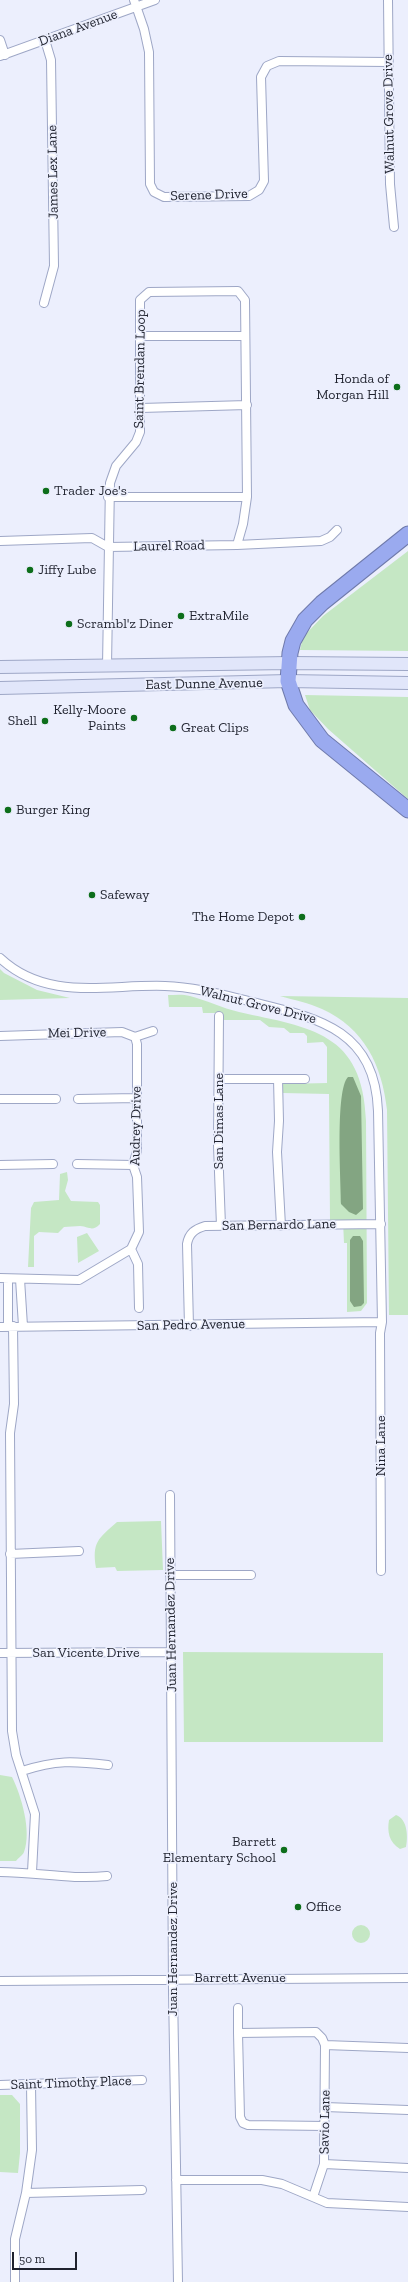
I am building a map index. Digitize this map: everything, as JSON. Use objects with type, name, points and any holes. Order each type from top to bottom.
[{"type":"highway","points":[[408,534],[322,603],[304,620],[293,641],[288,681],[296,704],[322,740],[408,810]]},
{"type":"main road","name":"East Dunne Avenue","points":[[0,667],[290,663],[408,664]]},
{"type":"main road","name":"East Dunne Avenue","points":[[0,688],[288,681],[408,684]]},
{"type":"street","name":"Diana Avenue","points":[[2,56],[135,4],[155,0]]},
{"type":"street","name":"Walnut Grove Drive","points":[[388,0],[390,184],[394,227]]},
{"type":"street","name":"Serene Drive","points":[[135,4],[149,52],[150,184],[154,192],[164,197],[249,196],[259,190],[264,181],[261,77],[267,66],[279,61],[388,62]]},
{"type":"street","points":[[0,40],[2,56]]},
{"type":"street","name":"James Lex Lane","points":[[44,303],[54,266],[51,60],[45,40]]},
{"type":"street","name":"Saint Brendan Loop","points":[[107,666],[108,497],[110,483],[116,466],[136,442],[138,437],[141,408],[140,300],[148,292],[238,291],[245,300],[247,497],[243,524],[237,545]]},
{"type":"street","points":[[141,336],[245,336]]},
{"type":"street","points":[[141,408],[247,405]]},
{"type":"street","points":[[108,497],[247,497]]},
{"type":"street","name":"Laurel Road","points":[[108,548],[237,545],[321,541],[330,537],[337,530]]},
{"type":"street","points":[[0,541],[92,538],[108,548]]},
{"type":"street","name":"Walnut Grove Drive","points":[[0,958],[23,976],[51,986],[72,988],[165,986],[195,989],[312,1018],[341,1033],[363,1056],[375,1084],[378,1110],[382,1322]]},
{"type":"street","name":"San Dimas Lane","points":[[219,1016],[218,1145],[221,1226]]},
{"type":"street","points":[[135,1037],[153,1031]]},
{"type":"street","name":"Mei Drive","points":[[0,1036],[122,1032],[135,1037]]},
{"type":"street","name":"Audrey Drive","points":[[131,1249],[139,1232],[138,1177],[133,1165],[137,1151],[137,1044],[135,1037]]},
{"type":"street","points":[[219,1079],[305,1079]]},
{"type":"street","points":[[278,1079],[279,1121],[277,1152],[280,1226]]},
{"type":"street","points":[[78,1099],[137,1098]]},
{"type":"street","points":[[0,1099],[56,1099]]},
{"type":"street","points":[[0,1165],[53,1164]]},
{"type":"street","points":[[77,1164],[133,1165]]},
{"type":"street","name":"San Bernardo Lane","points":[[189,1326],[187,1244],[189,1237],[196,1229],[221,1226],[381,1224]]},
{"type":"street","points":[[32,1872],[35,1814],[16,1755],[12,1731],[10,1433],[14,1404],[7,1326],[7,1300],[4,1278],[79,1280],[131,1249],[138,1264],[139,1308]]},
{"type":"street","points":[[20,1279],[23,1326]]},
{"type":"street","points":[[7,1300],[14,1297],[21,1301]]},
{"type":"street","name":"San Pedro Avenue","points":[[7,1326],[189,1326],[382,1322]]},
{"type":"street","name":"Nina Lane","points":[[382,1322],[380,1333],[382,1571]]},
{"type":"street","name":"Juan Hernandez Drive","points":[[170,1495],[173,1979],[178,2282]]},
{"type":"street","points":[[10,1554],[79,1551]]},
{"type":"street","points":[[170,1575],[251,1575]]},
{"type":"street","name":"San Vicente Drive","points":[[0,1653],[171,1652]]},
{"type":"street","points":[[22,1771],[42,1764],[67,1761],[108,1765]]},
{"type":"street","points":[[0,1872],[32,1872],[81,1878],[107,1876]]},
{"type":"street","name":"Barrett Avenue","points":[[0,1980],[132,1981],[173,1979],[408,1978]]},
{"type":"street","points":[[238,2008],[240,2117],[243,2123],[248,2125],[324,2126]]},
{"type":"street","points":[[238,2033],[316,2032],[322,2038],[325,2045],[408,2048]]},
{"type":"street","name":"Savio Lane","points":[[313,2197],[324,2164],[325,2045]]},
{"type":"street","name":"Saint Timothy Place","points":[[0,2085],[142,2080]]},
{"type":"street","points":[[14,2282],[15,2239],[26,2193],[32,2150],[31,2085]]},
{"type":"street","points":[[325,2107],[408,2110]]},
{"type":"street","points":[[324,2164],[408,2168]]},
{"type":"street","points":[[176,2180],[262,2180],[282,2184],[327,2203],[408,2207]]},
{"type":"street","points":[[26,2193],[142,2190]]},
{"type":"shaded area","points":[[408,551],[408,651],[300,650],[303,637],[323,616]]},
{"type":"shaded area","points":[[305,695],[408,697],[408,799],[328,729],[310,710]]},
{"type":"shaded area","points":[[0,969],[4,973],[37,990],[70,998],[0,1000]]},
{"type":"shaded area","points":[[168,995],[190,996],[233,1010],[289,1023],[310,1030],[328,1039],[343,1052],[355,1069],[363,1091],[366,1121],[367,1303],[361,1311],[347,1312],[347,1243],[344,1243],[343,1221],[330,1221],[329,1094],[283,1093],[283,1084],[327,1083],[327,1047],[323,1042],[307,1043],[307,1036],[304,1033],[290,1033],[284,1028],[269,1027],[260,1020],[224,1020],[223,1013],[203,1013],[202,1007],[169,1007]]},
{"type":"shaded area","points":[[280,996],[408,998],[408,1315],[389,1315],[387,1110],[381,1078],[375,1063],[360,1037],[337,1017],[307,1003]]},
{"type":"shaded area","points":[[348,1077],[353,1077],[361,1096],[363,1209],[356,1215],[349,1212],[341,1204],[340,1117],[341,1099],[344,1085]]},
{"type":"shaded area","points":[[67,1172],[68,1180],[65,1191],[71,1201],[98,1202],[100,1205],[100,1224],[95,1228],[80,1226],[64,1227],[58,1233],[39,1232],[34,1236],[34,1267],[28,1267],[31,1208],[34,1202],[59,1200],[60,1174]]},
{"type":"shaded area","points":[[87,1233],[99,1251],[78,1263],[77,1237]]},
{"type":"shaded area","points":[[353,1236],[360,1236],[363,1241],[364,1303],[361,1306],[354,1307],[350,1301],[350,1240]]},
{"type":"shaded area","points":[[161,1521],[163,1570],[117,1571],[115,1567],[96,1568],[95,1552],[98,1542],[101,1537],[117,1522]]},
{"type":"shaded area","points":[[183,1652],[383,1653],[383,1742],[184,1742]]},
{"type":"shaded area","points":[[0,1775],[12,1777],[19,1793],[24,1813],[27,1834],[26,1843],[23,1853],[16,1861],[0,1861]]},
{"type":"shaded area","points":[[396,1815],[403,1820],[407,1834],[406,1847],[400,1849],[391,1840],[388,1829],[389,1820]]},
{"type":"shaded area","points":[[361,1925],[365,1926],[369,1930],[369,1938],[365,1942],[361,1943],[357,1942],[353,1938],[352,1934],[353,1930],[357,1926]]},
{"type":"shaded area","points":[[0,2095],[12,2095],[20,2104],[20,2153],[18,2173],[0,2172]]},
{"type":"place","name":"Honda of Morgan Hill","points":[[397,387]]},
{"type":"place","name":"Trader Joe's","points":[[46,491]]},
{"type":"place","name":"Jiffy Lube","points":[[30,570]]},
{"type":"place","name":"ExtraMile","points":[[181,616]]},
{"type":"place","name":"Scrambl'z Diner","points":[[69,624]]},
{"type":"place","name":"Kelly-Moore Paints","points":[[134,718]]},
{"type":"place","name":"Shell","points":[[45,721]]},
{"type":"place","name":"Great Clips","points":[[173,728]]},
{"type":"place","name":"Burger King","points":[[8,810]]},
{"type":"place","name":"Safeway","points":[[92,895]]},
{"type":"place","name":"The Home Depot","points":[[302,917]]},
{"type":"place","name":"Barrett Elementary School","points":[[284,1850]]},
{"type":"place","name":"Office","points":[[298,1907]]}]
